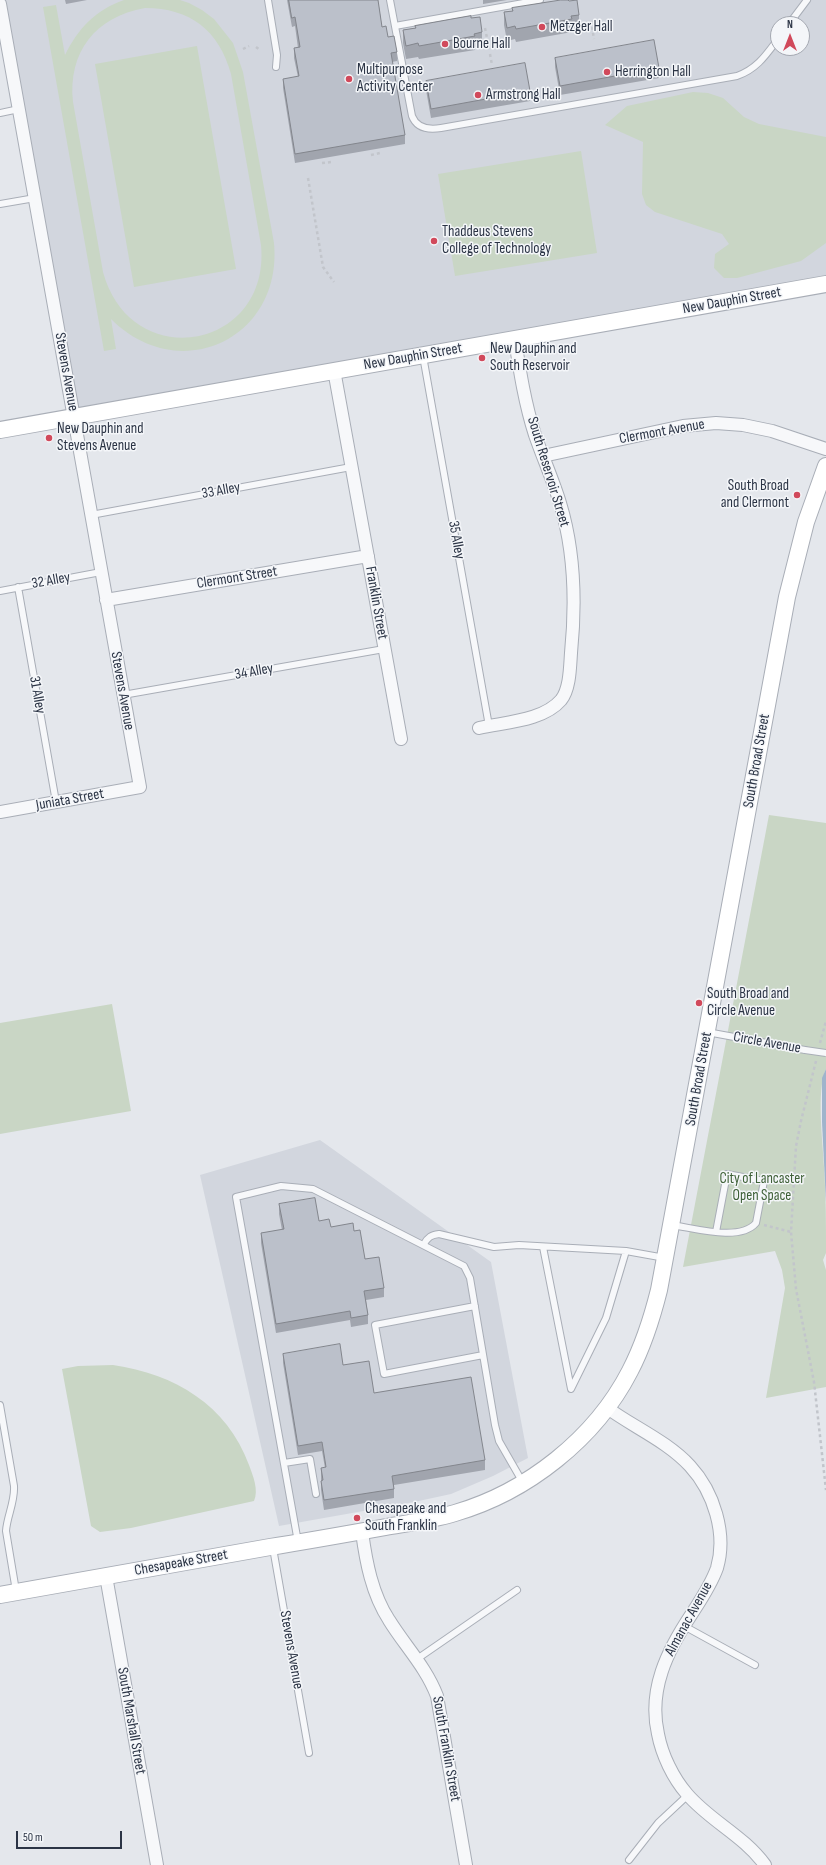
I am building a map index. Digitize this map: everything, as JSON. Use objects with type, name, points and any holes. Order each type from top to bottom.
[{"type":"main road","name":"New Dauphin Street","points":[[0,430],[423,354],[515,340],[826,284]]},
{"type":"main road","name":"South Broad Street","points":[[362,1532],[456,1513],[483,1503],[523,1483],[562,1455],[578,1440],[606,1407],[630,1372],[642,1346],[653,1315],[666,1258],[787,596],[806,522],[826,466]]},
{"type":"main road","name":"Chesapeake Street","points":[[0,1595],[362,1532]]},
{"type":"street","name":"Stevens Avenue","points":[[0,4],[140,787]]},
{"type":"street","name":"South Reservoir Street","points":[[484,727],[542,715],[562,699],[566,687],[574,619],[574,589],[567,533],[560,504],[535,434],[526,400],[515,340]]},
{"type":"street","points":[[334,370],[351,467]]},
{"type":"street","name":"Clermont Avenue","points":[[543,456],[683,426],[716,423],[743,425],[772,431],[826,449]]},
{"type":"street","name":"Franklin Street","points":[[351,467],[401,739]]},
{"type":"street","name":"Clermont Street","points":[[106,600],[368,556]]},
{"type":"street","name":"Juniata Street","points":[[0,812],[140,787]]},
{"type":"street","name":"Almanac Avenue","points":[[606,1407],[674,1451],[691,1466],[704,1485],[711,1499],[717,1518],[720,1537],[720,1553],[717,1568],[703,1596],[668,1653],[656,1689],[655,1714],[658,1734],[664,1755],[675,1779],[688,1795],[746,1843],[765,1865]]},
{"type":"street","name":"South Franklin Street","points":[[362,1532],[370,1577],[378,1600],[389,1620],[430,1679],[437,1696],[466,1865]]},
{"type":"street","name":"South Marshall Street","points":[[106,1576],[157,1865]]},
{"type":"lane","points":[[268,0],[277,54],[276,67]]},
{"type":"lane","points":[[390,0],[414,122],[419,126],[434,129],[737,76],[758,65],[770,49]]},
{"type":"lane","points":[[395,26],[540,0]]},
{"type":"lane","points":[[795,16],[807,0]]},
{"type":"lane","points":[[0,113],[19,110]]},
{"type":"lane","points":[[0,204],[35,198]]},
{"type":"lane","name":"35 Alley","points":[[423,354],[484,727]]},
{"type":"lane","name":"33 Alley","points":[[91,515],[351,467]]},
{"type":"lane","name":"32 Alley","points":[[0,591],[101,572]]},
{"type":"lane","name":"31 Alley","points":[[18,587],[56,802]]},
{"type":"lane","name":"34 Alley","points":[[123,695],[384,649]]},
{"type":"lane","name":"Circle Avenue","points":[[707,1032],[826,1053]]},
{"type":"lane","points":[[672,1225],[716,1232],[744,1232],[752,1228],[756,1223],[764,1180],[727,1174],[716,1232]]},
{"type":"lane","points":[[298,1543],[236,1196],[281,1186],[313,1188],[464,1266],[470,1278],[495,1425],[499,1440],[523,1483]]},
{"type":"lane","points":[[424,1244],[428,1237],[439,1234],[494,1247],[519,1245],[626,1251],[666,1258]]},
{"type":"lane","points":[[543,1246],[571,1389],[606,1318],[626,1251]]},
{"type":"lane","points":[[475,1306],[374,1325],[384,1374],[483,1356]]},
{"type":"lane","points":[[0,1405],[15,1495],[7,1522],[6,1531],[16,1592]]},
{"type":"lane","points":[[284,1463],[310,1459],[316,1494]]},
{"type":"lane","name":"Stevens Avenue","points":[[272,1547],[309,1753]]},
{"type":"lane","points":[[417,1659],[517,1590]]},
{"type":"lane","points":[[684,1626],[754,1666]]},
{"type":"lane","points":[[629,1860],[658,1823],[688,1795]]},
{"type":"path","points":[[591,21],[594,38]]},
{"type":"path","points":[[485,28],[488,43]]},
{"type":"path","points":[[243,49],[249,46]]},
{"type":"path","points":[[256,47],[260,50]]},
{"type":"path","points":[[490,54],[492,65]]},
{"type":"path","points":[[371,155],[380,153]]},
{"type":"path","points":[[322,164],[332,162]]},
{"type":"path","points":[[308,178],[323,267],[334,282]]},
{"type":"path","points":[[819,1050],[826,1021]]},
{"type":"path","points":[[817,1058],[796,1146],[791,1232],[796,1289],[814,1382],[826,1490]]},
{"type":"path","points":[[766,1225],[791,1232]]},
{"type":"shaded area","name":"Thaddeus Stevens College of Technology","points":[[0,0],[826,0],[826,284],[74,417]]},
{"type":"shaded area","points":[[320,1140],[491,1262],[528,1458],[493,1476],[451,1494],[279,1526],[200,1175]]},
{"type":"green space","points":[[124,0],[180,0],[189,3],[214,19],[233,43],[243,72],[274,243],[272,277],[262,305],[244,327],[221,342],[195,350],[166,349],[138,339],[111,319],[116,349],[104,351],[43,7],[56,5],[65,55],[76,37],[88,22],[104,9]],"holes":[[[145,8],[176,12],[189,17],[200,24],[219,45],[226,59],[231,74],[261,245],[258,281],[244,308],[223,327],[196,336],[168,336],[141,326],[118,305],[103,272],[73,102],[75,67],[80,53],[88,40],[112,19]]]},
{"type":"green space","points":[[197,46],[236,269],[134,287],[95,64]]},
{"type":"green space","points":[[693,92],[708,93],[723,98],[744,117],[759,124],[826,137],[826,243],[801,261],[737,278],[724,278],[714,268],[715,254],[729,244],[722,234],[655,212],[646,205],[642,194],[643,142],[605,125],[627,106]]},
{"type":"green space","points":[[581,151],[597,253],[455,276],[438,174]]},
{"type":"green space","name":"City of Lancaster Open Space","points":[[769,815],[826,823],[826,1069],[821,1090],[821,1117],[826,1210],[826,1253],[823,1260],[826,1270],[826,1387],[766,1398],[785,1288],[782,1270],[775,1251],[683,1267]]},
{"type":"green space","points":[[112,1004],[131,1111],[0,1134],[0,1023]]},
{"type":"green space","points":[[113,1365],[136,1369],[157,1376],[196,1396],[213,1409],[227,1425],[239,1444],[249,1465],[256,1488],[254,1501],[131,1528],[100,1532],[91,1526],[62,1369],[78,1366]]},
{"type":"water","points":[[826,1069],[826,1202],[822,1122],[822,1078]]},
{"type":"building","name":"Multipurpose Activity Center","points":[[289,0],[378,0],[382,27],[386,26],[388,37],[394,36],[397,52],[391,53],[405,135],[295,154],[283,79],[299,76],[294,48],[300,47],[295,17],[292,18]]},
{"type":"building","points":[[561,0],[577,0],[579,15],[571,16],[572,19],[516,29],[515,26],[507,28],[504,12],[513,11],[512,8]]},
{"type":"building","points":[[471,16],[471,18],[480,17],[482,32],[474,34],[475,36],[419,46],[418,43],[406,46],[403,30],[416,28],[415,26]]},
{"type":"building","name":"Herrington Hall","points":[[654,40],[659,68],[560,86],[555,58]]},
{"type":"building","name":"Armstrong Hall","points":[[525,63],[530,91],[431,109],[426,81]]},
{"type":"building","points":[[315,1198],[319,1221],[329,1219],[331,1227],[353,1223],[354,1231],[360,1230],[365,1259],[379,1257],[384,1288],[364,1291],[368,1315],[351,1318],[350,1311],[276,1324],[261,1233],[284,1229],[279,1204]]},
{"type":"building","points":[[340,1344],[343,1365],[369,1361],[374,1393],[471,1377],[485,1460],[392,1476],[394,1489],[324,1500],[321,1481],[323,1480],[321,1468],[326,1467],[322,1442],[298,1446],[283,1354]]},
{"type":"place","name":"Metzger Hall","points":[[542,27]]},
{"type":"place","name":"Bourne Hall","points":[[445,44]]},
{"type":"place","name":"Herrington Hall","points":[[607,72]]},
{"type":"place","name":"Multipurpose Activity Center","points":[[349,79]]},
{"type":"place","name":"Armstrong Hall","points":[[478,95]]},
{"type":"place","name":"Thaddeus Stevens College of Technology","points":[[434,241]]},
{"type":"place","name":"New Dauphin and South Reservoir","points":[[482,358]]},
{"type":"place","name":"New Dauphin and Stevens Avenue","points":[[49,438]]},
{"type":"place","name":"South Broad and Clermont","points":[[797,495]]},
{"type":"place","name":"South Broad and Circle Avenue","points":[[699,1003]]},
{"type":"place","name":"Chesapeake and South Franklin","points":[[357,1518]]}]
